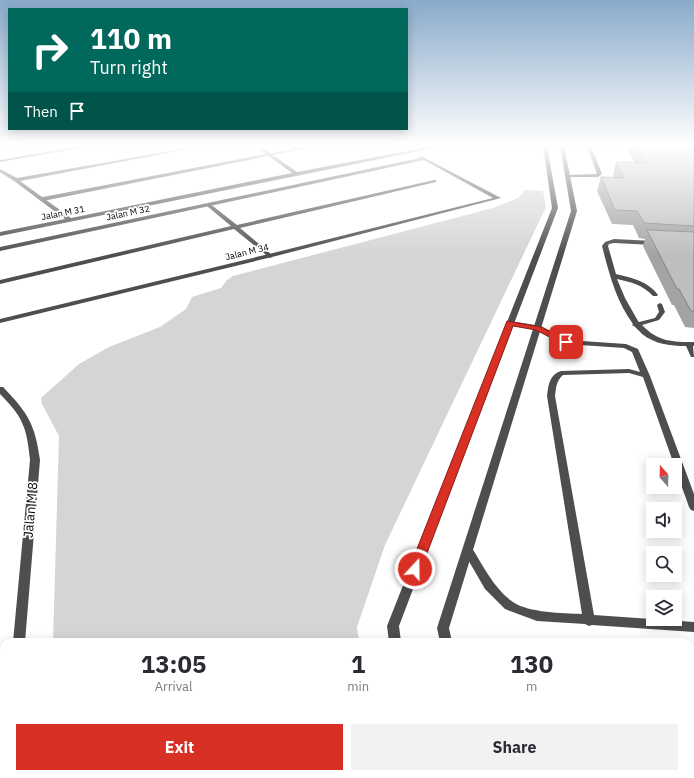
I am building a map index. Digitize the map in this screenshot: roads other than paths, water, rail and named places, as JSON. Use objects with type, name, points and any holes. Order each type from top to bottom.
[{"type":"street","points":[[19,182],[70,220]]},
{"type":"street","points":[[42,199],[128,182]]},
{"type":"street","name":"Jalan M 31","points":[[0,234],[255,182]]},
{"type":"street","name":"Jalan M 32","points":[[0,249],[313,182]]},
{"type":"street","points":[[0,282],[428,182]]},
{"type":"street","name":"Jalan M 34","points":[[0,321],[270,256],[498,198],[469,182]]},
{"type":"street","points":[[394,638],[392,626],[554,208],[550,182]]},
{"type":"street","points":[[445,638],[443,628],[574,212],[569,182]]},
{"type":"street","points":[[209,205],[270,256]]},
{"type":"street","points":[[663,243],[614,241],[607,243],[605,246],[616,285],[636,325],[655,339],[666,342],[691,344],[694,355]]},
{"type":"street","points":[[614,276],[646,286],[655,295]]},
{"type":"street","points":[[636,325],[656,319],[662,312],[660,305]]},
{"type":"street","points":[[510,323],[538,328],[566,342],[626,346],[635,351],[646,376],[694,507]]},
{"type":"street","points":[[589,621],[551,396],[553,382],[556,376],[561,373],[629,372],[646,376]]},
{"type":"street","name":"Jalan M 8","points":[[0,389],[25,415],[32,434],[35,460],[19,638]]},
{"type":"street","points":[[468,551],[489,586],[510,606],[537,616],[589,621],[694,627]]}]
